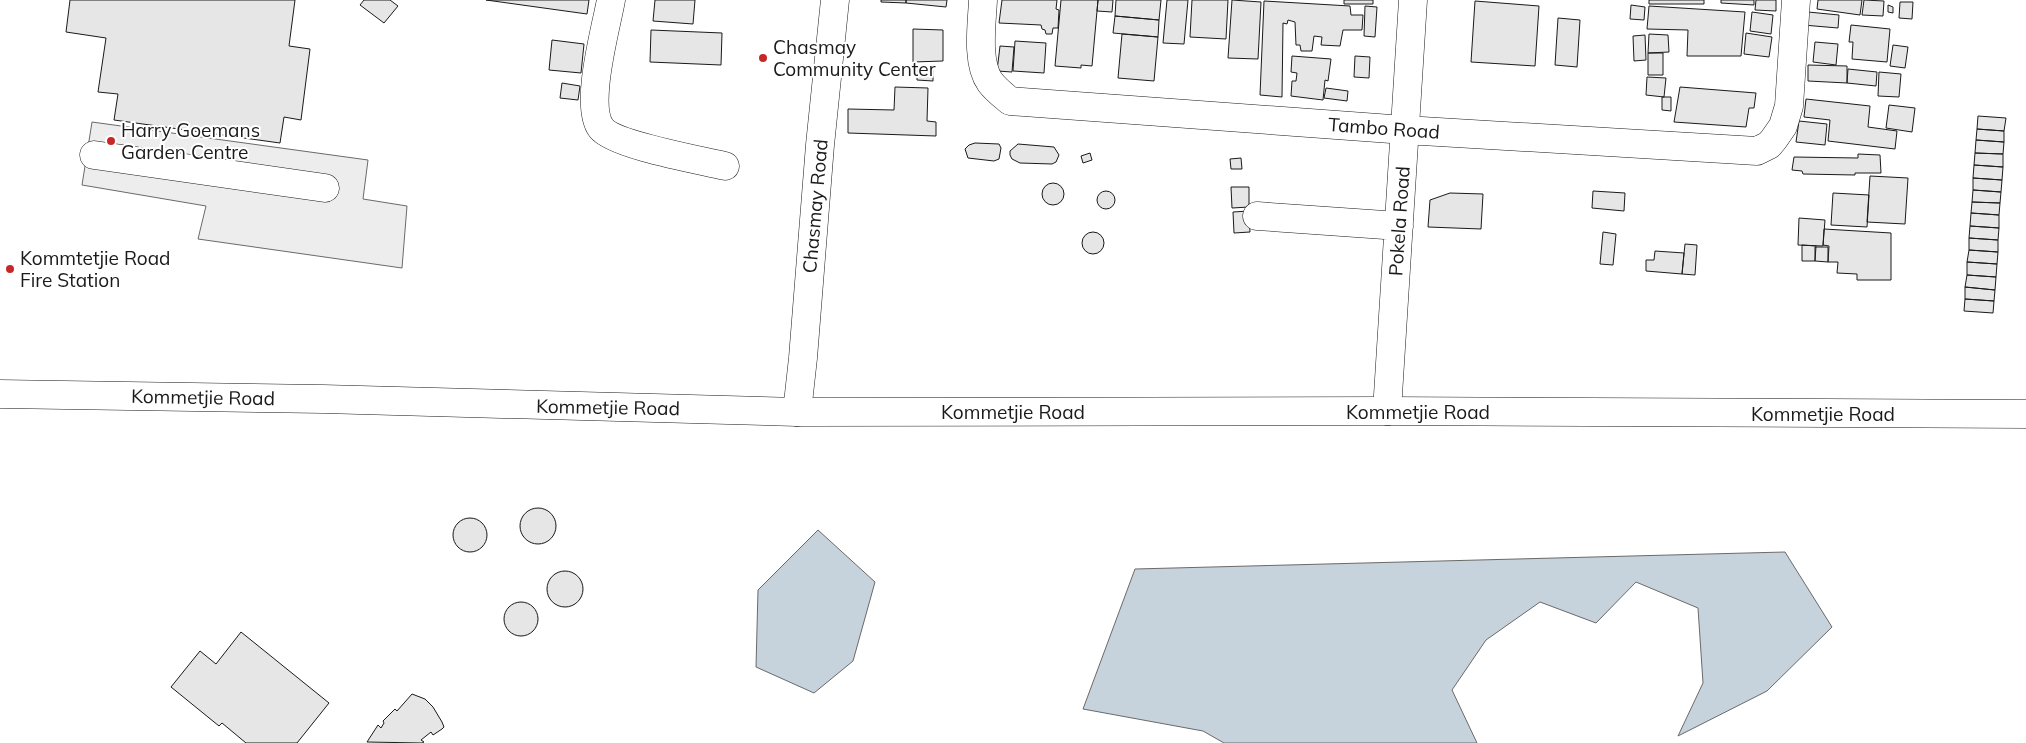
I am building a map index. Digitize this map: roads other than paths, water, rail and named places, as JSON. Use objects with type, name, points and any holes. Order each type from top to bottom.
[{"type":"main road","points":[[611,0],[594,91],[596,120],[600,127],[610,136],[632,143],[725,166]]},
{"type":"main road","name":"Chasmay Road","points":[[797,412],[820,144],[835,0]]},
{"type":"main road","name":"Tambo Road","points":[[983,0],[982,42],[984,65],[989,80],[1010,101],[1405,130],[1757,151],[1769,145],[1774,139],[1785,120],[1789,106],[1796,0]]},
{"type":"main road","name":"Pokela Road","points":[[1387,412],[1413,0]]},
{"type":"main road","points":[[94,155],[325,188]]},
{"type":"main road","points":[[1257,216],[1399,226]]},
{"type":"main road","name":"Kommetjie Road","points":[[0,394],[323,398],[797,412],[2026,414]]},
{"type":"place","name":"Chasmay Community Center","points":[[763,58]]},
{"type":"place","name":"Harry Goemans Garden Centre","points":[[111,141]]},
{"type":"place","name":"Kommtetjie Road Fire Station","points":[[10,269]]}]
